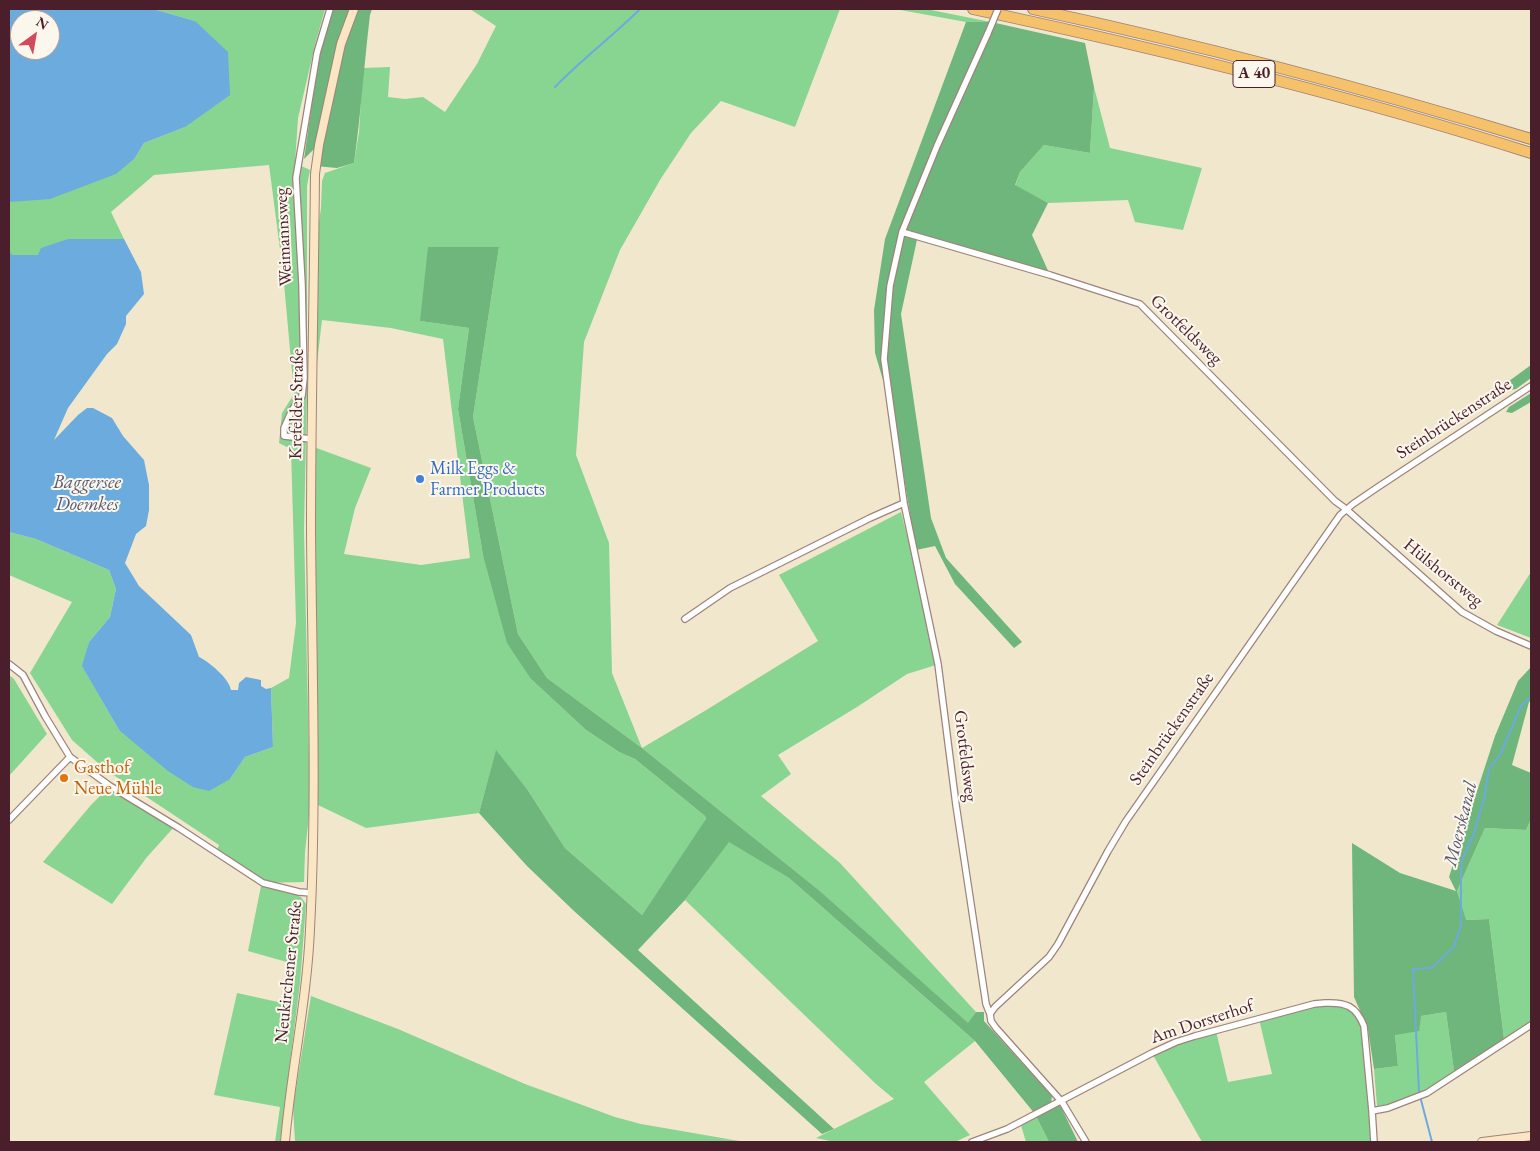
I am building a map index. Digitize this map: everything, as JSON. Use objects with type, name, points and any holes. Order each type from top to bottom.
[{"type":"highway","name":"A 40","points":[[973,9],[1074,30],[1255,74],[1462,131],[1531,153]]},
{"type":"highway","name":"A 40","points":[[1033,9],[1176,42],[1365,90],[1531,139]]},
{"type":"main road","name":"Krefelder Straße","points":[[313,804],[311,439],[315,166],[342,44],[354,9]]},
{"type":"main road","name":"Neukirchener Straße","points":[[285,1142],[306,971],[312,893],[313,804]]},
{"type":"main road","points":[[1482,1142],[1531,1136]]},
{"type":"street","name":"Weimannsweg","points":[[311,439],[284,436],[284,428],[292,410],[302,396],[304,378],[302,284],[297,212],[297,164],[317,53],[330,9]]},
{"type":"street","name":"Grotfeldsweg","points":[[990,1014],[986,1004],[956,805],[938,664],[904,503],[884,358],[890,286],[902,232],[937,146],[998,9]]},
{"type":"street","name":"Grotfeldsweg","points":[[902,232],[1050,275],[1140,304],[1335,501],[1346,509]]},
{"type":"street","name":"Steinbrückenstraße","points":[[990,1014],[995,1007],[1049,957],[1068,929],[1108,851],[1126,821],[1340,515],[1346,509],[1531,386]]},
{"type":"street","points":[[685,619],[730,588],[904,503]]},
{"type":"street","name":"Hülshorstweg","points":[[1346,509],[1462,612],[1496,631],[1531,646]]},
{"type":"street","points":[[9,664],[23,675],[31,692],[70,757],[110,786],[263,883],[299,892],[312,893]]},
{"type":"street","points":[[9,820],[70,757]]},
{"type":"street","name":"Am Dorsterhof","points":[[972,1142],[1008,1129],[1176,1042],[1314,1004],[1337,1002],[1346,1004],[1355,1011],[1364,1026],[1374,1142]]},
{"type":"street","points":[[990,1014],[996,1028],[1062,1102],[1086,1142]]},
{"type":"street","points":[[1372,1111],[1388,1108],[1427,1093],[1531,1026]]},
{"type":"green space","points":[[153,9],[325,9],[298,118],[295,163],[310,170],[307,186],[307,389],[304,530],[310,806],[304,882],[263,883],[216,852],[219,845],[106,770],[72,740],[30,673],[72,602],[9,575],[9,532],[36,539],[109,570],[116,589],[110,617],[89,642],[83,667],[119,730],[230,779],[245,757],[273,747],[271,688],[289,678],[296,623],[291,449],[279,443],[282,413],[294,394],[283,272],[269,165],[154,175],[111,212],[124,239],[68,239],[39,255],[11,255],[9,251],[9,202],[135,158],[144,143],[185,127],[195,21]]},
{"type":"green space","points":[[333,9],[372,9],[354,163],[337,168],[315,166],[318,145],[304,159],[320,49]]},
{"type":"green space","points":[[470,9],[840,9],[795,127],[721,101],[691,133],[660,180],[620,250],[584,342],[576,455],[609,543],[612,673],[642,748],[547,678],[518,634],[473,417],[499,247],[420,321],[469,328],[458,409],[483,555],[531,679],[586,730],[619,752],[635,759],[705,816],[706,820],[642,915],[565,848],[527,789],[496,751],[479,813],[366,828],[318,805],[311,446],[371,468],[355,508],[344,554],[421,565],[470,558],[443,339],[391,328],[322,320],[311,414],[314,258],[321,208],[322,181],[325,173],[354,163],[359,132],[363,68],[390,67],[388,97],[405,99],[423,97],[445,112],[477,64],[496,26]]},
{"type":"green space","points":[[895,9],[926,9],[991,22],[966,22]]},
{"type":"green space","points":[[966,22],[991,22],[1085,43],[1094,87],[1090,153],[1044,145],[1020,172],[1015,185],[1048,203],[1032,235],[1050,275],[918,235],[901,314],[931,518],[946,558],[1022,642],[1014,648],[955,584],[935,546],[916,550],[891,398],[883,380],[875,353],[874,310],[885,239]]},
{"type":"green space","points":[[1094,87],[1110,148],[1202,168],[1183,230],[1135,222],[1128,200],[1048,203],[1015,186],[1020,172],[1044,145],[1090,153]]},
{"type":"green space","points":[[428,247],[499,247],[473,417],[518,634],[547,678],[642,748],[820,891],[968,1023],[976,1012],[984,1012],[984,1021],[1052,1096],[1051,1104],[1035,1114],[975,1041],[789,878],[729,842],[685,900],[638,950],[834,1129],[822,1134],[574,911],[527,866],[479,813],[496,750],[527,789],[565,848],[642,915],[706,819],[705,816],[635,759],[619,752],[586,730],[531,679],[507,643],[483,555],[458,409],[469,328],[420,321]]},
{"type":"green space","points":[[1531,365],[1531,378],[1516,389],[1510,390],[1506,388],[1505,384]]},
{"type":"green space","points":[[1531,393],[1531,402],[1512,413],[1506,412],[1509,407]]},
{"type":"green space","points":[[901,512],[921,592],[936,665],[907,674],[778,755],[791,774],[761,796],[840,863],[976,1012],[968,1024],[820,891],[642,748],[818,641],[779,575]]},
{"type":"green space","points":[[1531,572],[1531,638],[1497,625]]},
{"type":"green space","points":[[1531,667],[1531,700],[1512,765],[1531,773],[1531,819],[1526,830],[1485,828],[1457,891],[1466,920],[1489,919],[1504,1039],[1454,1071],[1446,1012],[1421,1016],[1419,1031],[1395,1035],[1398,1066],[1374,1069],[1368,1029],[1354,997],[1352,843],[1400,873],[1456,891],[1449,877],[1495,736],[1518,681]]},
{"type":"green space","points":[[9,675],[14,679],[47,734],[9,776]]},
{"type":"green space","points":[[110,786],[175,826],[147,857],[112,904],[43,862],[91,805]]},
{"type":"green space","points":[[1531,819],[1531,1022],[1504,1039],[1489,919],[1465,920],[1457,891],[1485,828],[1526,830]]},
{"type":"green space","points":[[729,841],[789,878],[975,1041],[924,1082],[970,1135],[955,1142],[835,1142],[816,1138],[894,1099],[876,1084],[685,900]]},
{"type":"green space","points":[[261,886],[301,897],[306,904],[300,983],[280,1142],[275,1142],[280,1107],[214,1095],[237,993],[287,1004],[294,964],[248,951]]},
{"type":"green space","points":[[311,996],[398,1029],[525,1084],[615,1117],[641,1124],[745,1142],[295,1142],[293,1107]]},
{"type":"green space","points":[[1337,1002],[1355,1011],[1362,1027],[1371,1142],[1202,1142],[1153,1055],[1176,1042],[1216,1031],[1228,1082],[1272,1074],[1259,1019],[1314,1004]]},
{"type":"green space","points":[[1446,1012],[1454,1071],[1427,1089],[1408,1098],[1388,1105],[1377,1106],[1374,1069],[1398,1066],[1395,1035],[1421,1016]]},
{"type":"green space","points":[[1060,1105],[1078,1142],[1049,1142],[1036,1116]]},
{"type":"green space","points":[[1035,1114],[1049,1142],[1026,1142],[1020,1122]]},
{"type":"water","points":[[9,9],[153,9],[195,21],[228,52],[230,95],[185,127],[144,143],[135,158],[116,174],[50,199],[9,202]]},
{"type":"water","name":"Baggersee Doemkes","points":[[68,239],[124,239],[141,272],[144,294],[126,316],[126,324],[117,344],[107,354],[68,408],[54,440],[87,408],[93,408],[112,418],[123,436],[144,460],[149,485],[149,510],[146,526],[136,534],[125,563],[139,586],[191,635],[199,657],[213,666],[227,680],[231,690],[238,690],[239,683],[246,677],[261,680],[261,686],[266,689],[271,688],[273,747],[245,757],[230,779],[209,791],[193,787],[168,771],[119,730],[82,666],[89,642],[110,617],[116,589],[109,570],[36,539],[9,532],[9,251],[12,255],[38,255],[41,248]]},
{"type":"waterway","points":[[555,87],[640,9]]},
{"type":"waterway","name":"Moerskanal","points":[[1419,1092],[1413,969],[1432,968],[1454,947],[1461,925],[1462,861],[1474,833],[1484,799],[1489,769],[1500,755],[1521,706],[1531,697]]},
{"type":"waterway","name":"Moerskanal","points":[[1421,1100],[1432,1142]]},
{"type":"place","name":"Milk Eggs & Farmer Products","points":[[420,479]]},
{"type":"place","name":"Gasthof Neue Mühle","points":[[64,778]]}]
